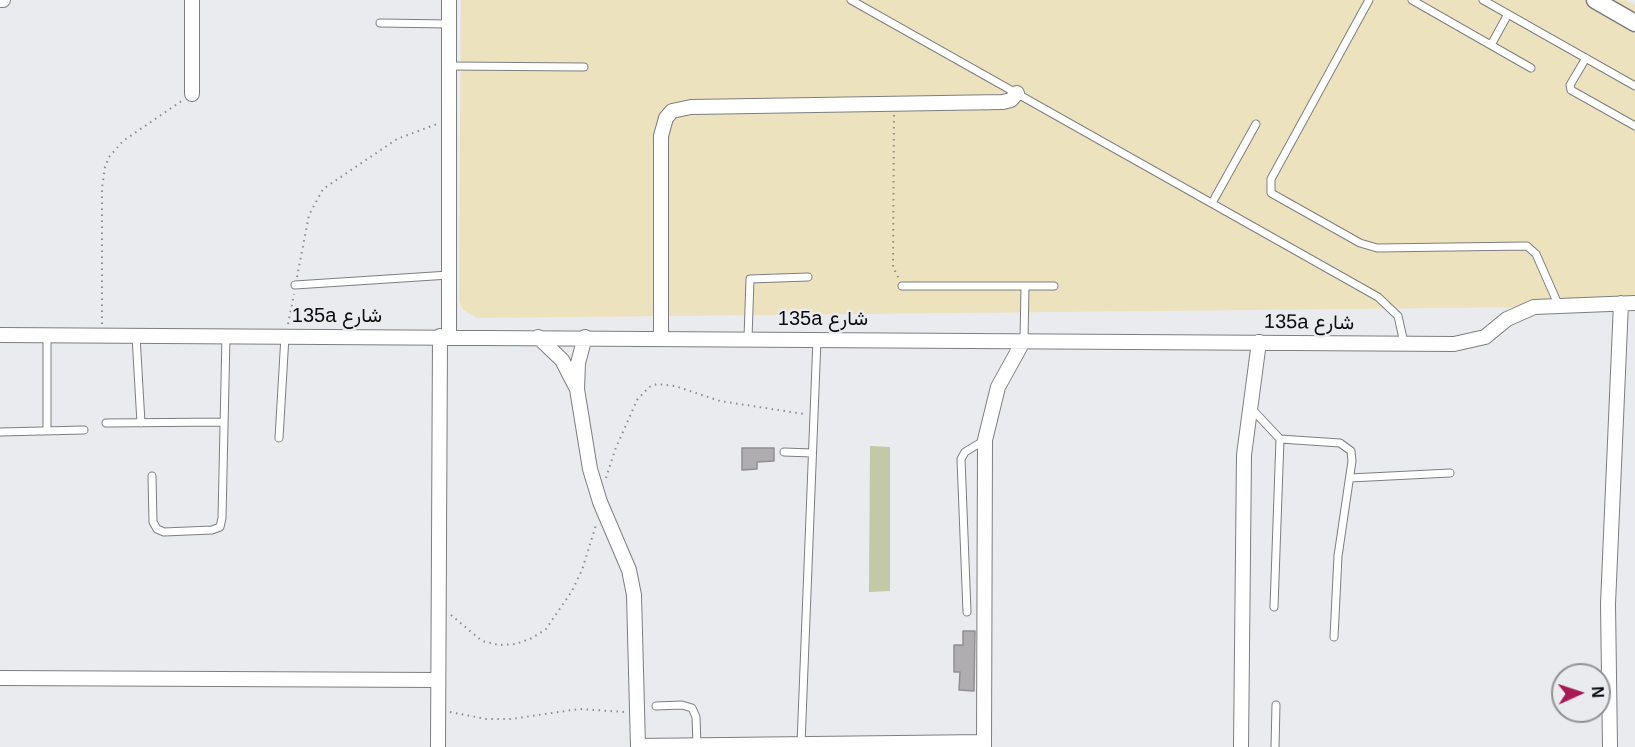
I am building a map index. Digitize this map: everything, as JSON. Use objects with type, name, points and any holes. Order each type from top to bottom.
[{"type":"street","points":[[192,0],[192,94]]},
{"type":"street","points":[[438,747],[444,336],[449,275],[449,0]]},
{"type":"street","points":[[1595,0],[1635,12]]},
{"type":"street","points":[[1595,0],[1635,23]]},
{"type":"street","points":[[661,338],[661,136],[666,118],[672,111],[691,107],[1008,101],[1017,93]]},
{"type":"street","points":[[1610,747],[1608,604],[1628,303]]},
{"type":"street","name":"135a شارع","points":[[0,335],[444,336],[1404,344],[1471,342],[1485,337],[1520,311],[1558,304],[1628,303]]},
{"type":"street","points":[[538,337],[562,360],[577,389]]},
{"type":"street","points":[[585,337],[578,363],[577,389],[590,469],[600,502],[629,570],[634,595],[638,747],[801,744],[984,745],[985,440],[998,387],[1024,340]]},
{"type":"street","points":[[1241,747],[1242,493],[1248,406],[1258,342]]},
{"type":"street","points":[[0,678],[438,680]]},
{"type":"lane","points":[[851,0],[1378,297],[1398,316],[1404,344]]},
{"type":"lane","points":[[1370,0],[1271,179],[1271,193],[1360,243],[1377,248],[1527,246],[1536,254],[1558,304]]},
{"type":"lane","points":[[1412,0],[1531,68]]},
{"type":"lane","points":[[1483,0],[1635,86]]},
{"type":"lane","points":[[1491,45],[1508,14]]},
{"type":"lane","points":[[380,23],[449,24]]},
{"type":"lane","points":[[1586,58],[1570,85],[1571,90],[1635,126]]},
{"type":"lane","points":[[449,66],[584,67]]},
{"type":"lane","points":[[1212,203],[1256,123]]},
{"type":"lane","points":[[295,285],[449,275]]},
{"type":"lane","points":[[748,338],[750,279],[808,277]]},
{"type":"lane","points":[[902,286],[1054,286]]},
{"type":"lane","points":[[1024,340],[1025,286]]},
{"type":"lane","points":[[47,335],[47,431]]},
{"type":"lane","points":[[136,336],[141,423]]},
{"type":"lane","points":[[152,476],[153,522],[157,529],[164,532],[216,530],[222,518],[226,336]]},
{"type":"lane","points":[[279,438],[285,336]]},
{"type":"lane","points":[[801,744],[817,339]]},
{"type":"lane","points":[[1248,406],[1280,439],[1344,445],[1352,456],[1338,556],[1334,637]]},
{"type":"lane","points":[[106,423],[224,422]]},
{"type":"lane","points":[[0,432],[84,430]]},
{"type":"lane","points":[[1274,607],[1280,439]]},
{"type":"lane","points":[[967,612],[961,459],[968,449],[985,440]]},
{"type":"lane","points":[[784,452],[812,453]]},
{"type":"lane","points":[[1350,478],[1450,473]]},
{"type":"lane","points":[[656,706],[682,705],[692,708],[696,717],[697,745]]},
{"type":"lane","points":[[1275,747],[1276,705]]},
{"type":"path","points":[[102,336],[102,188],[105,167],[109,157],[123,141],[192,94]]},
{"type":"path","points":[[894,104],[893,267],[902,286]]},
{"type":"path","points":[[285,336],[309,215],[322,189],[397,139],[422,128],[449,123]]},
{"type":"path","points":[[438,710],[486,719],[527,718],[579,709],[618,711],[638,715]]},
{"type":"green space","points":[[870,446],[890,447],[890,591],[869,592]]},
{"type":"sand","points":[[461,0],[1626,0],[1635,5],[1635,306],[477,318],[463,310],[459,300]]},
{"type":"building","points":[[742,448],[774,448],[774,461],[757,462],[757,469],[742,470]]},
{"type":"building","points":[[963,631],[975,631],[974,691],[959,690],[960,672],[954,672],[954,645],[963,645]]}]
